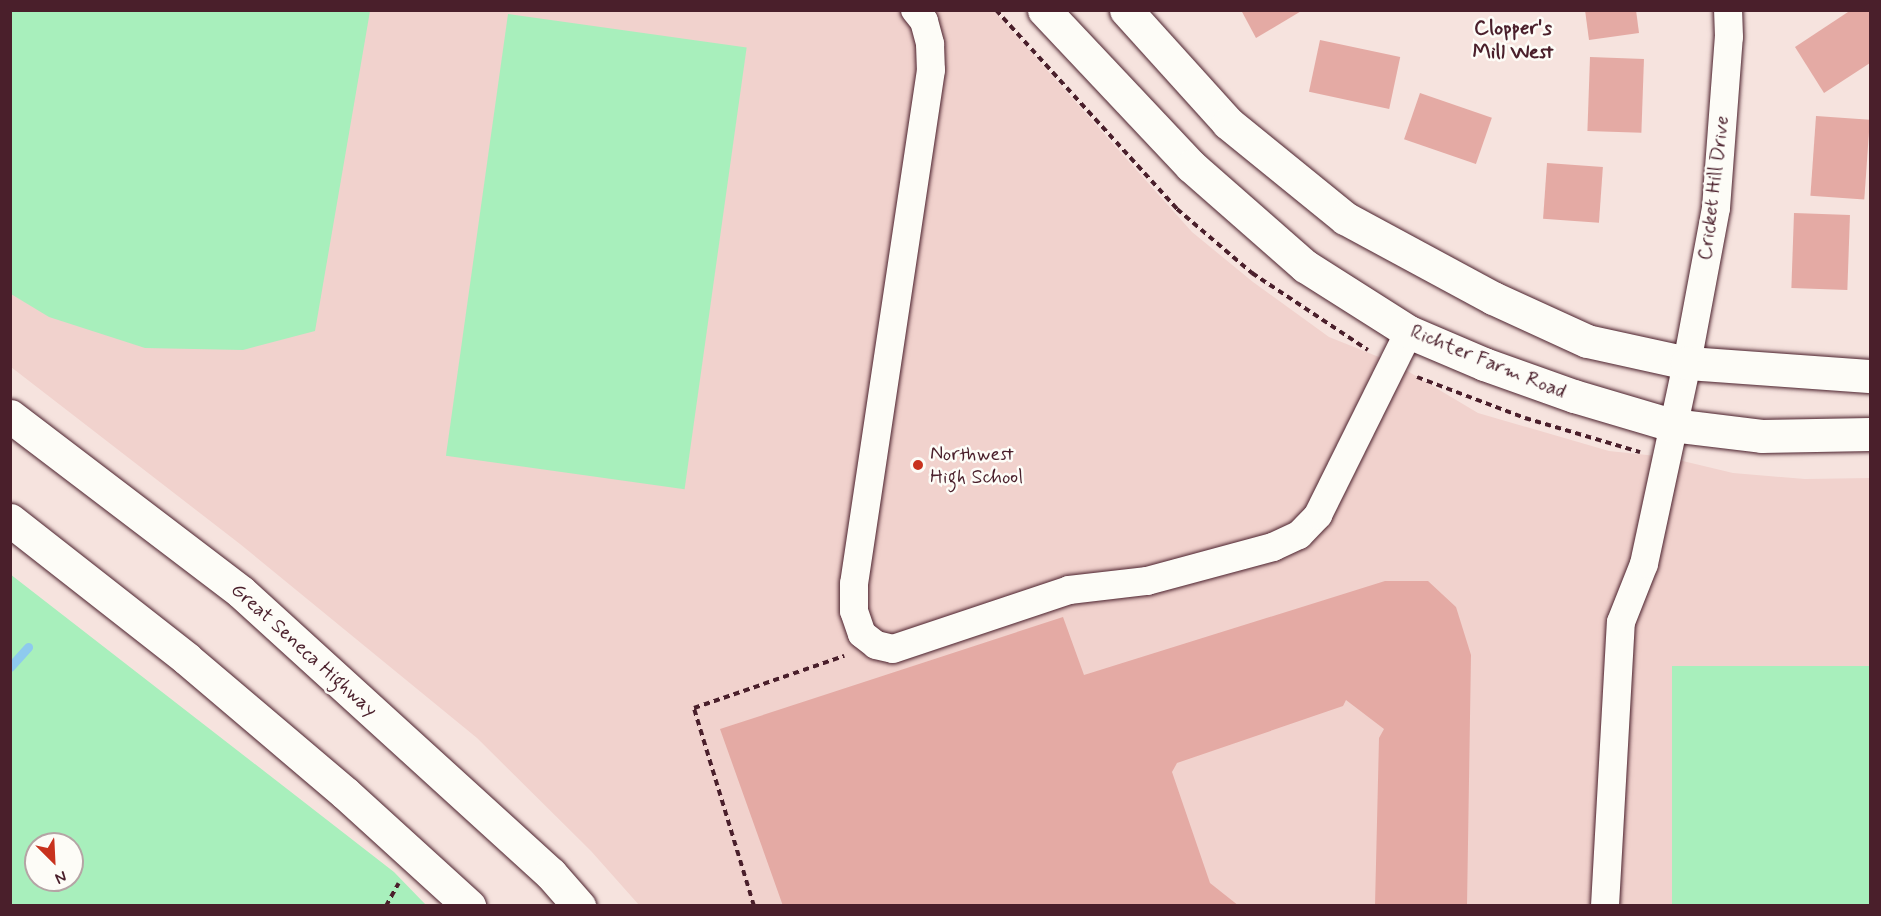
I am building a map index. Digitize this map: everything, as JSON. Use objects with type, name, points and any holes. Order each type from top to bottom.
[{"type":"main road","name":"Richter Farm Road","points":[[1044,10],[1191,166],[1305,266],[1409,332],[1484,364],[1574,396],[1672,425],[1761,436],[1870,434]]},
{"type":"main road","points":[[1126,10],[1228,123],[1345,218],[1493,298],[1587,341],[1687,363],[1870,376]]},
{"type":"main road","name":"Great Seneca Highway","points":[[10,416],[241,592],[551,874],[579,906]]},
{"type":"main road","points":[[10,520],[187,659],[345,793],[469,906]]},
{"type":"street","points":[[915,10],[924,21],[930,44],[931,70],[854,584],[854,611],[862,634],[876,645],[893,649],[1070,590],[1147,581],[1273,547],[1299,535],[1317,515],[1409,332]]},
{"type":"street","name":"Cricket Hill Drive","points":[[1605,906],[1621,622],[1644,564],[1687,363],[1716,208],[1729,37],[1728,10]]},
{"type":"path","points":[[754,906],[694,708],[876,645]]},
{"type":"path","points":[[386,906],[404,874]]},
{"type":"shaded area","name":"Northwest High School","points":[[10,11],[994,11],[1192,232],[1253,282],[1329,337],[1394,363],[1478,413],[1609,451],[1666,457],[1733,473],[1805,479],[1870,478],[1870,905],[639,905],[591,851],[477,738],[240,544],[11,367]]},
{"type":"green space","points":[[11,10],[370,11],[315,331],[243,350],[145,348],[49,317],[11,294]]},
{"type":"green space","points":[[508,14],[747,48],[685,489],[446,456]]},
{"type":"green space","points":[[10,574],[394,872],[426,905],[11,905]]},
{"type":"green space","points":[[1672,666],[1870,666],[1870,905],[1672,905]]},
{"type":"building","points":[[1241,10],[1303,10],[1256,38]]},
{"type":"building","points":[[1585,10],[1636,10],[1639,33],[1589,40]]},
{"type":"building","points":[[1851,10],[1870,10],[1870,63],[1824,93],[1795,47]]},
{"type":"building","points":[[1320,40],[1400,57],[1389,109],[1309,92]]},
{"type":"building","points":[[1590,57],[1644,59],[1641,133],[1587,131]]},
{"type":"building","points":[[1420,93],[1492,118],[1476,164],[1404,139]]},
{"type":"building","points":[[1816,116],[1870,120],[1864,200],[1810,196]]},
{"type":"building","points":[[1547,163],[1603,167],[1599,223],[1543,219]]},
{"type":"building","points":[[1794,213],[1850,215],[1847,290],[1791,288]]},
{"type":"building","points":[[1385,581],[1428,581],[1456,607],[1471,655],[1467,906],[1375,906],[1379,738],[1384,729],[1346,700],[1343,706],[1177,763],[1172,772],[1210,883],[1239,906],[783,906],[720,729],[1063,617],[1084,675]]},
{"type":"waterway","points":[[10,667],[28,647]]},
{"type":"place","name":"Northwest High School","points":[[918,465]]},
{"type":"district","name":"Clopper's Mill West","points":[[1513,40]]}]
